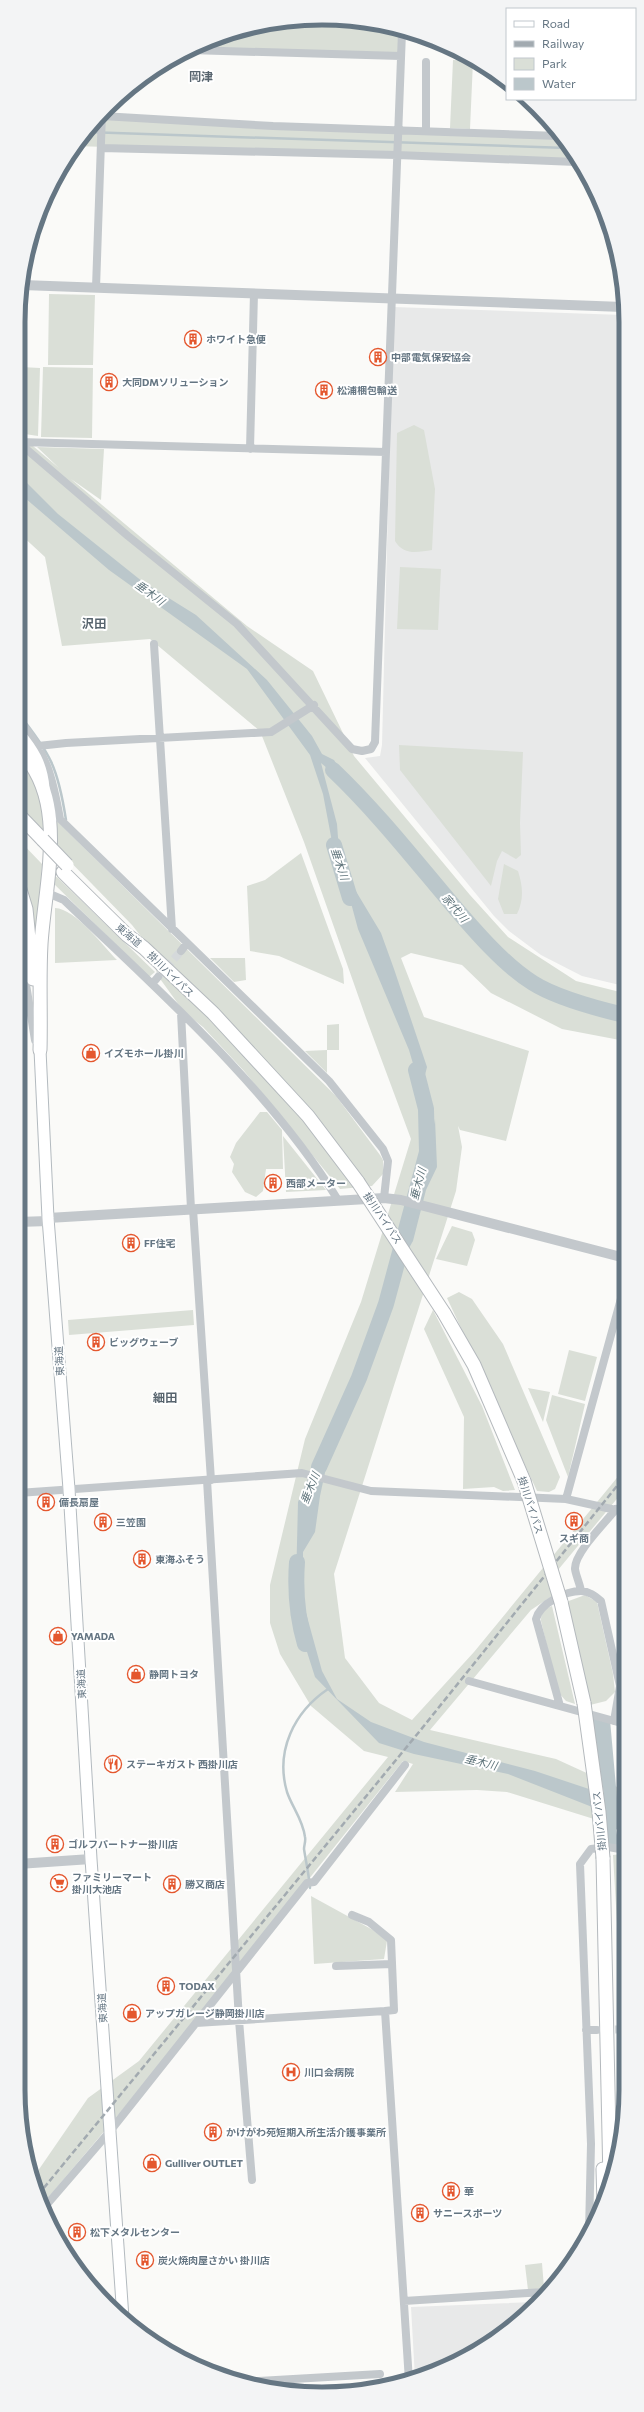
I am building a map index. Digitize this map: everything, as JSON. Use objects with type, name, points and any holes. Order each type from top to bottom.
[{"type":"highway","points":[[25,758],[36,773],[45,792],[49,827],[41,946],[40,1050]]},
{"type":"highway","name":"東海道","points":[[25,823],[42,844],[127,935],[144,948]]},
{"type":"highway","name":"東海道","points":[[25,832],[42,844]]},
{"type":"highway","points":[[25,905],[40,1050]]},
{"type":"highway","name":"掛川バイパス","points":[[144,948],[213,1013],[308,1116],[358,1182],[444,1313],[474,1365],[524,1481],[561,1602],[584,1703],[599,1812],[603,1858],[610,2164]]},
{"type":"highway","points":[[608,2080],[616,2131]]},
{"type":"highway","points":[[603,2184],[602,2132],[608,2080]]},
{"type":"main road","points":[[25,741],[38,758],[43,772],[45,792]]},
{"type":"main road","name":"東海道","points":[[40,1050],[48,1219],[69,1489],[91,1859],[122,2310]]},
{"type":"street","points":[[25,448],[128,536],[237,624],[352,749],[362,751],[371,749],[375,742],[402,36]]},
{"type":"street","points":[[203,50],[401,56]]},
{"type":"street","points":[[426,62],[426,131]]},
{"type":"street","points":[[107,117],[398,132],[426,131],[553,136]]},
{"type":"street","points":[[96,288],[102,123]]},
{"type":"street","points":[[101,144],[397,152],[572,162]]},
{"type":"street","points":[[28,285],[618,307]]},
{"type":"street","points":[[250,449],[254,293]]},
{"type":"street","points":[[25,442],[386,452]]},
{"type":"street","points":[[154,644],[172,929]]},
{"type":"street","points":[[38,746],[66,743],[271,732],[314,706]]},
{"type":"street","points":[[25,729],[38,746],[52,778],[60,819],[329,1081],[375,1137],[388,1161],[384,1198]]},
{"type":"street","points":[[45,892],[64,900],[152,984],[247,1081],[291,1136],[338,1200]]},
{"type":"street","points":[[181,951],[187,943]]},
{"type":"street","points":[[25,976],[42,1076]]},
{"type":"street","points":[[152,984],[158,977]]},
{"type":"street","points":[[180,1013],[209,1480],[236,1972],[252,2180]]},
{"type":"street","points":[[25,1221],[192,1209],[384,1198],[401,1200],[619,1256]]},
{"type":"street","points":[[566,1499],[619,1306]]},
{"type":"street","points":[[25,1492],[302,1473],[371,1491],[566,1499],[619,1510]]},
{"type":"street","points":[[581,1591],[575,1569],[578,1560],[586,1546],[616,1509]]},
{"type":"street","points":[[560,1706],[536,1618],[541,1607],[548,1601],[581,1591],[594,1595],[601,1601],[619,1682]]},
{"type":"street","points":[[469,1681],[619,1722]]},
{"type":"street","points":[[614,1721],[619,1692]]},
{"type":"street","points":[[48,2203],[111,2130],[307,1882],[314,1882],[405,1765]]},
{"type":"street","points":[[589,2218],[591,2144],[580,1864],[591,1849],[608,1847],[619,1849]]},
{"type":"street","points":[[25,1864],[91,1859]]},
{"type":"street","points":[[196,2023],[394,2010],[391,1940],[369,1922],[352,1915]]},
{"type":"street","points":[[336,1966],[392,1964]]},
{"type":"street","points":[[385,2011],[409,2374]]},
{"type":"street","points":[[586,2030],[597,2030]]},
{"type":"street","points":[[404,2301],[539,2292]]},
{"type":"street","points":[[262,2381],[380,2374]]},
{"type":"shaded area","points":[[393,307],[619,315],[619,985],[582,976],[541,955],[509,931],[494,916],[365,758],[380,756],[382,745]]},
{"type":"shaded area","points":[[530,2302],[503,2326],[487,2337],[453,2356],[415,2372],[411,2307]]},
{"type":"green space","points":[[322,25],[361,28],[400,35],[399,54],[203,50],[245,35],[283,28]]},
{"type":"green space","points":[[453,60],[461,60],[473,67],[470,129],[450,128]]},
{"type":"green space","points":[[110,114],[554,137],[572,162],[82,146]]},
{"type":"green space","points":[[49,294],[95,295],[93,365],[48,365]]},
{"type":"green space","points":[[25,367],[40,368],[38,436],[25,434]]},
{"type":"green space","points":[[43,367],[93,368],[92,438],[41,437]]},
{"type":"green space","points":[[414,425],[424,430],[435,489],[432,550],[417,552],[403,549],[395,541],[397,433]]},
{"type":"green space","points":[[25,445],[33,446],[59,468],[37,447],[104,449],[101,500],[71,479],[247,626],[313,671],[354,756],[470,895],[508,937],[576,981],[619,992],[619,1040],[562,1029],[491,993],[462,965],[411,953],[401,958],[424,1017],[529,1051],[506,1141],[460,1130],[458,1126],[462,1147],[456,1191],[334,1574],[345,1658],[379,1703],[412,1720],[474,1652],[619,1475],[619,1496],[553,1576],[552,1596],[531,1610],[430,1730],[556,1759],[619,1788],[619,1827],[507,1792],[477,1790],[395,1792],[413,1764],[403,1761],[162,2063],[46,2200],[37,2172],[88,2098],[139,2061],[388,1757],[364,1751],[311,1706],[280,1654],[270,1623],[270,1585],[305,1439],[361,1302],[411,1139],[366,1018],[304,842],[260,731],[150,639],[62,646],[45,557],[25,538]]},
{"type":"green space","points":[[400,567],[441,569],[438,630],[397,629]]},
{"type":"green space","points":[[399,745],[523,752],[520,823],[521,855],[516,859],[502,851],[497,861],[491,886],[400,770]]},
{"type":"green space","points":[[25,767],[40,793],[44,813],[44,835],[25,815]]},
{"type":"green space","points":[[50,780],[57,821],[336,1096],[383,1160],[383,1174],[372,1186],[340,1189],[244,1071],[203,1027],[184,1012],[158,976],[147,944],[132,925],[53,844]]},
{"type":"green space","points":[[25,846],[42,864],[37,965],[25,878]]},
{"type":"green space","points":[[301,853],[343,969],[344,984],[279,956],[250,951],[247,886],[265,880]]},
{"type":"green space","points":[[504,864],[518,871],[520,877],[522,898],[517,914],[504,914],[498,899]]},
{"type":"green space","points":[[55,876],[155,972],[149,977],[51,881]]},
{"type":"green space","points":[[55,908],[71,914],[80,921],[117,960],[55,963]]},
{"type":"green space","points":[[210,958],[245,958],[246,980],[234,982]]},
{"type":"green space","points":[[339,1024],[339,1050],[327,1050],[327,1025]]},
{"type":"green space","points":[[327,1050],[327,1073],[305,1051]]},
{"type":"green space","points":[[260,1112],[267,1112],[282,1130],[283,1169],[266,1169],[263,1191],[256,1197],[245,1192],[232,1172],[234,1164],[230,1157],[236,1143]]},
{"type":"green space","points":[[283,1136],[326,1190],[286,1192]]},
{"type":"green space","points":[[452,1226],[472,1232],[475,1240],[467,1266],[436,1259]]},
{"type":"green space","points":[[459,1292],[472,1299],[503,1344],[560,1477],[555,1489],[549,1492],[537,1491],[447,1298]]},
{"type":"green space","points":[[193,1310],[194,1325],[69,1335],[68,1320]]},
{"type":"green space","points":[[433,1310],[482,1406],[515,1490],[503,1491],[494,1487],[463,1489],[464,1417],[424,1329]]},
{"type":"green space","points":[[569,1350],[597,1357],[585,1401],[558,1394]]},
{"type":"green space","points":[[528,1388],[550,1392],[543,1422]]},
{"type":"green space","points":[[552,1395],[585,1404],[568,1477],[546,1420]]},
{"type":"green space","points":[[585,1595],[597,1602],[613,1674],[615,1692],[606,1701],[590,1705],[566,1602]]},
{"type":"green space","points":[[552,1606],[575,1704],[566,1701],[558,1692],[541,1621],[543,1612],[546,1608]]},
{"type":"green space","points":[[619,1854],[619,1925],[617,1923],[613,1855]]},
{"type":"green space","points":[[311,1896],[373,1930],[387,1941],[384,1959],[314,1964]]},
{"type":"green space","points":[[619,1945],[619,2045],[618,2041]]},
{"type":"green space","points":[[542,2263],[543,2288],[528,2290],[525,2265]]},
{"type":"water","points":[[25,481],[58,514],[143,582],[196,615],[267,680],[312,736],[322,754],[334,760],[353,790],[321,763],[337,824],[340,865],[333,847],[323,794],[310,755],[247,669],[109,570],[25,498]]},
{"type":"water","points":[[344,877],[354,888],[381,933],[394,969],[427,1067],[421,1091],[409,1050],[358,929]]},
{"type":"water","points":[[435,1119],[437,1167],[426,1190],[413,1241],[399,1265],[428,1157]]},
{"type":"water","points":[[332,1440],[320,1496],[315,1532],[303,1552],[303,1602],[322,1671],[337,1699],[371,1722],[424,1742],[535,1771],[604,1794],[591,1715],[610,1720],[617,1798],[619,1801],[619,1827],[616,1830],[619,1845],[608,1847],[605,1812],[508,1774],[414,1754],[379,1743],[315,1677],[300,1630],[296,1584],[298,1502],[316,1460]]},
{"type":"waterway","points":[[94,132],[563,148]]},
{"type":"waterway","points":[[25,722],[46,751],[51,762],[60,787],[66,820]]},
{"type":"waterway","name":"家代川","points":[[333,770],[379,818],[479,935],[511,967],[533,983],[553,993],[590,1006],[619,1014]]},
{"type":"waterway","name":"垂木川","points":[[334,845],[350,898]]},
{"type":"waterway","name":"垂木川","points":[[319,1467],[359,1378],[386,1304],[427,1152],[426,1109],[416,1070]]},
{"type":"waterway","name":"垂木川","points":[[297,1562],[297,1603],[305,1644]]},
{"type":"waterway","points":[[310,1888],[304,1849],[304,1831],[287,1792],[284,1777],[284,1762],[290,1734],[297,1721],[316,1698],[328,1689]]},
{"type":"tunnel","points":[[158,977],[181,951]]},
{"type":"tunnel","points":[[603,2030],[619,2029]]},
{"type":"railway","points":[[43,2189],[419,1732],[619,1483]]},
{"type":"place","name":"ホワイト急便","points":[[193,339]]},
{"type":"place","name":"中部電気保安協会","points":[[378,357]]},
{"type":"place","name":"大同DMソリューション","points":[[109,382]]},
{"type":"place","name":"松浦梱包輸送","points":[[324,390]]},
{"type":"place","name":"イズモホール掛川","points":[[91,1053]]},
{"type":"place","name":"西部メーター","points":[[273,1183]]},
{"type":"place","name":"FF住宅","points":[[131,1243]]},
{"type":"place","name":"ビッグウェーブ","points":[[96,1342]]},
{"type":"place","name":"備長扇屋","points":[[46,1502]]},
{"type":"place","name":"スギ商","points":[[574,1521]]},
{"type":"place","name":"三笠園","points":[[103,1522]]},
{"type":"place","name":"東海ふそう","points":[[142,1559]]},
{"type":"place","name":"YAMADA","points":[[58,1636]]},
{"type":"place","name":"静岡トヨタ","points":[[136,1674]]},
{"type":"place","name":"ステーキガスト 西掛川店","points":[[113,1764]]},
{"type":"place","name":"ゴルフパートナー掛川店","points":[[55,1844]]},
{"type":"place","name":"ファミリーマート 掛川大池店","points":[[59,1883]]},
{"type":"place","name":"勝又商店","points":[[172,1884]]},
{"type":"place","name":"TODAX","points":[[166,1986]]},
{"type":"place","name":"アップガレージ静岡掛川店","points":[[132,2013]]},
{"type":"place","name":"川口会病院","points":[[291,2072]]},
{"type":"place","name":"かけがわ苑短期入所生活介護事業所","points":[[213,2132]]},
{"type":"place","name":"Gulliver OUTLET","points":[[152,2163]]},
{"type":"place","name":"華","points":[[451,2191]]},
{"type":"place","name":"サニースポーツ","points":[[420,2213]]},
{"type":"place","name":"松下メタルセンター","points":[[77,2232]]},
{"type":"place","name":"炭火焼肉屋さかい 掛川店","points":[[145,2260]]},
{"type":"district","name":"岡津","points":[[201,77]]},
{"type":"district","name":"沢田","points":[[94,624]]},
{"type":"district","name":"細田","points":[[165,1398]]}]
